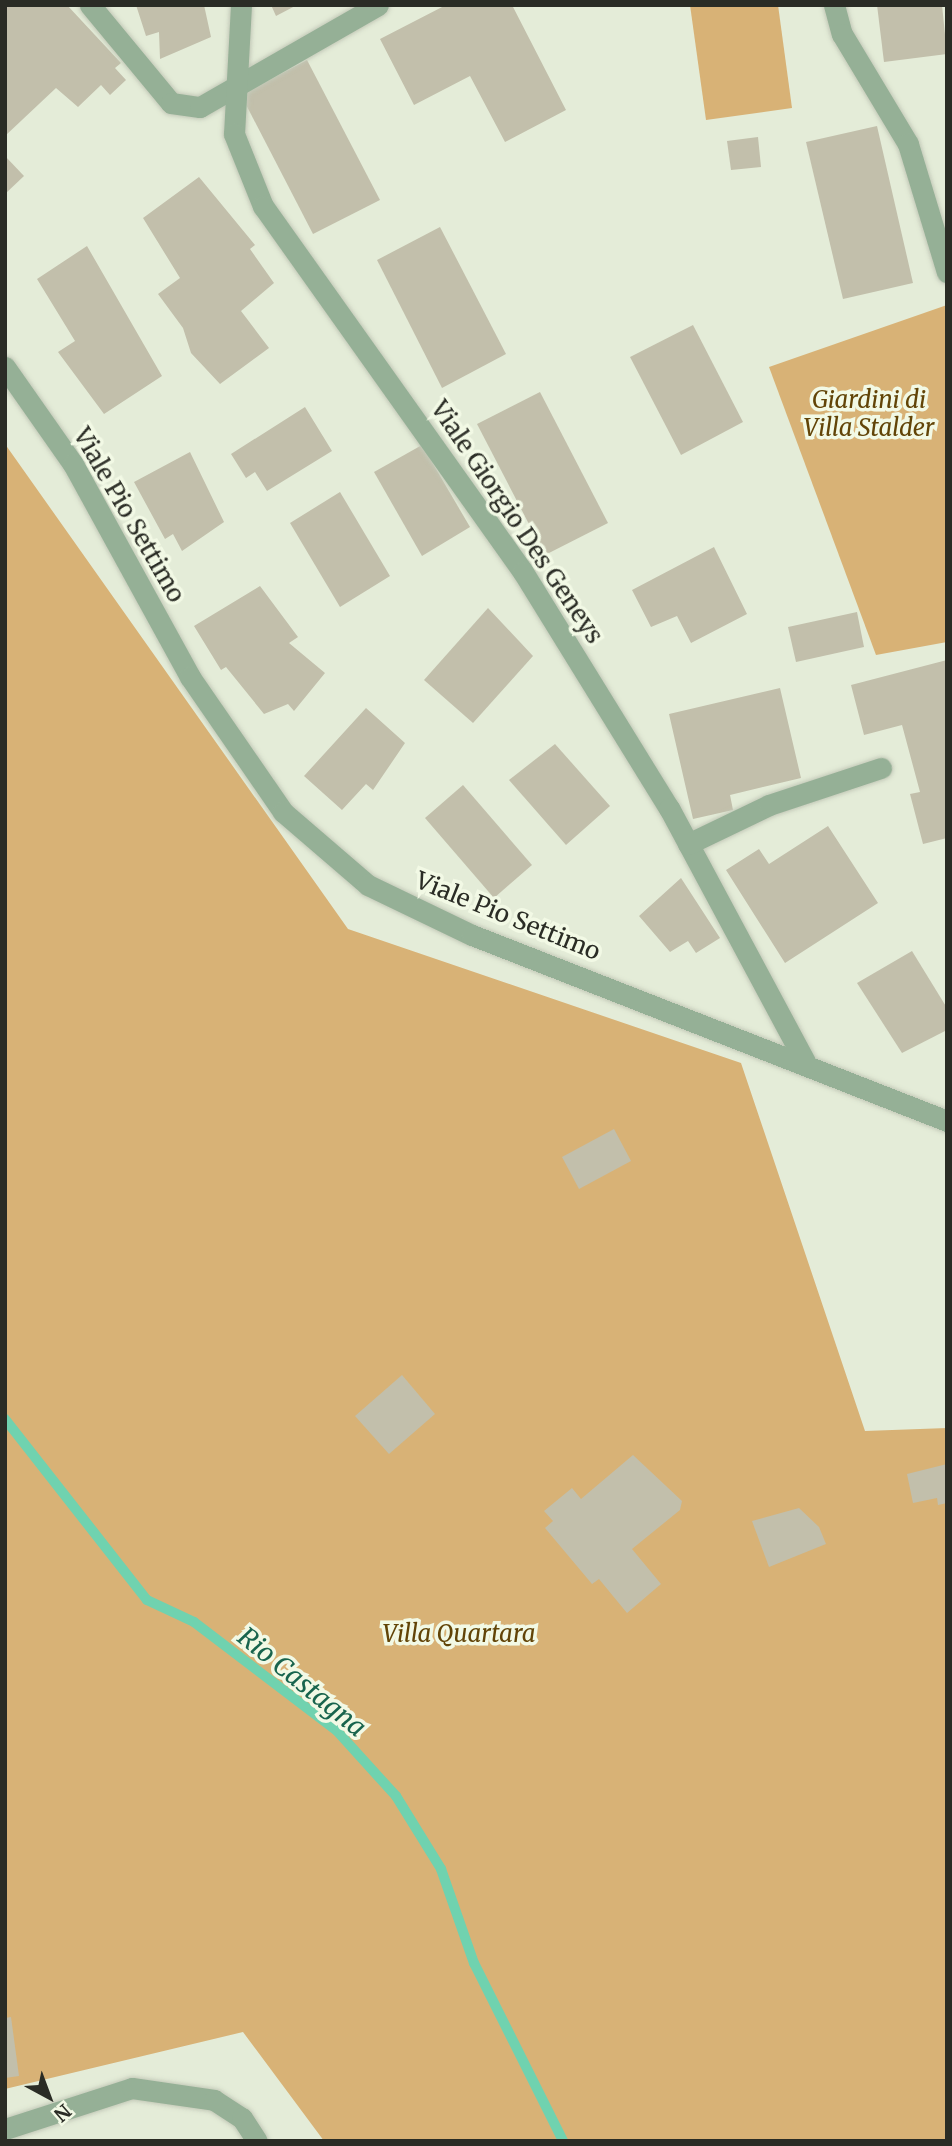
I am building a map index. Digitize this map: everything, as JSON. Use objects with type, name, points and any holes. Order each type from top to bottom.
[{"type":"street","points":[[90,5],[171,103],[200,107],[239,88],[378,5]]},
{"type":"street","name":"Viale Giorgio Des Geneys","points":[[241,5],[239,88],[233,134],[262,206],[523,572],[688,844],[805,1062]]},
{"type":"street","points":[[834,5],[842,34],[908,144],[947,272]]},
{"type":"street","name":"Viale Pio Settimo","points":[[5,367],[73,464],[190,677],[283,812],[368,885],[472,935],[805,1062],[947,1121]]},
{"type":"street","points":[[688,844],[769,805],[881,768]]},
{"type":"street","points":[[5,2129],[132,2088],[214,2100],[242,2118],[257,2141]]},
{"type":"green space","points":[[690,5],[778,5],[792,108],[706,120]]},
{"type":"green space","name":"Giardini di Villa Stalder","points":[[947,305],[947,642],[876,655],[769,367]]},
{"type":"green space","name":"Villa Quartara","points":[[5,444],[348,929],[741,1063],[865,1431],[947,1428],[947,2141],[324,2141],[243,2032],[5,2089]]},
{"type":"building","points":[[5,5],[67,5],[121,63],[115,68],[126,80],[110,95],[101,85],[78,107],[56,88],[5,136]]},
{"type":"building","points":[[136,5],[204,5],[211,37],[160,59],[159,32],[146,36]]},
{"type":"building","points":[[271,5],[297,5],[276,16]]},
{"type":"building","points":[[446,5],[512,5],[566,110],[505,142],[470,76],[414,105],[380,39]]},
{"type":"building","points":[[877,5],[942,5],[947,54],[884,62]]},
{"type":"building","points":[[307,60],[380,200],[313,234],[241,95]]},
{"type":"building","points":[[877,126],[913,283],[843,299],[806,142]]},
{"type":"building","points":[[758,137],[761,167],[731,170],[727,141]]},
{"type":"building","points":[[5,156],[24,176],[5,194]]},
{"type":"building","points":[[199,177],[255,245],[250,249],[274,283],[241,311],[269,348],[220,384],[191,353],[183,328],[158,294],[180,278],[143,218]]},
{"type":"building","points":[[440,227],[506,354],[442,388],[377,260]]},
{"type":"building","points":[[87,246],[162,376],[104,414],[58,352],[75,341],[37,279]]},
{"type":"building","points":[[693,325],[743,422],[681,455],[630,357]]},
{"type":"building","points":[[540,392],[608,523],[545,555],[477,424]]},
{"type":"building","points":[[305,407],[332,451],[267,491],[255,472],[246,478],[231,454]]},
{"type":"building","points":[[422,445],[470,527],[422,556],[374,472]]},
{"type":"building","points":[[190,452],[224,522],[182,551],[173,534],[165,539],[134,482]]},
{"type":"building","points":[[340,492],[390,576],[340,607],[290,523]]},
{"type":"building","points":[[714,547],[747,614],[691,643],[677,616],[651,627],[632,590]]},
{"type":"building","points":[[260,586],[298,637],[289,643],[325,673],[294,711],[288,704],[264,714],[226,667],[221,670],[194,626]]},
{"type":"building","points":[[488,608],[533,656],[473,723],[424,680]]},
{"type":"building","points":[[857,612],[864,647],[796,662],[788,627]]},
{"type":"building","points":[[947,660],[947,838],[923,844],[910,794],[920,792],[902,725],[864,735],[851,685]]},
{"type":"building","points":[[780,688],[801,778],[730,795],[733,810],[693,819],[669,714]]},
{"type":"building","points":[[366,708],[405,743],[373,790],[366,784],[342,810],[304,776]]},
{"type":"building","points":[[555,744],[610,806],[566,845],[509,780]]},
{"type":"building","points":[[463,785],[532,865],[494,898],[425,818]]},
{"type":"building","points":[[828,826],[878,903],[785,963],[726,870],[759,849],[769,864]]},
{"type":"building","points":[[681,878],[720,938],[696,953],[688,941],[670,952],[639,916]]},
{"type":"building","points":[[912,951],[947,1008],[947,1030],[902,1053],[857,983]]},
{"type":"building","points":[[614,1129],[631,1161],[579,1189],[562,1157]]},
{"type":"building","points":[[402,1375],[435,1414],[389,1454],[355,1416]]},
{"type":"building","points":[[633,1455],[682,1501],[680,1510],[632,1549],[661,1584],[627,1613],[599,1579],[592,1584],[545,1528],[553,1521],[544,1511],[572,1488],[581,1499]]},
{"type":"building","points":[[947,1464],[947,1503],[938,1505],[937,1498],[913,1503],[907,1474]]},
{"type":"building","points":[[799,1508],[819,1527],[826,1544],[769,1567],[752,1521]]},
{"type":"building","points":[[11,2017],[19,2076],[5,2078],[5,2018]]},
{"type":"waterway","name":"Rio Castagna","points":[[5,1419],[147,1600],[194,1622],[337,1731],[396,1796],[441,1869],[474,1963],[563,2141]]}]
